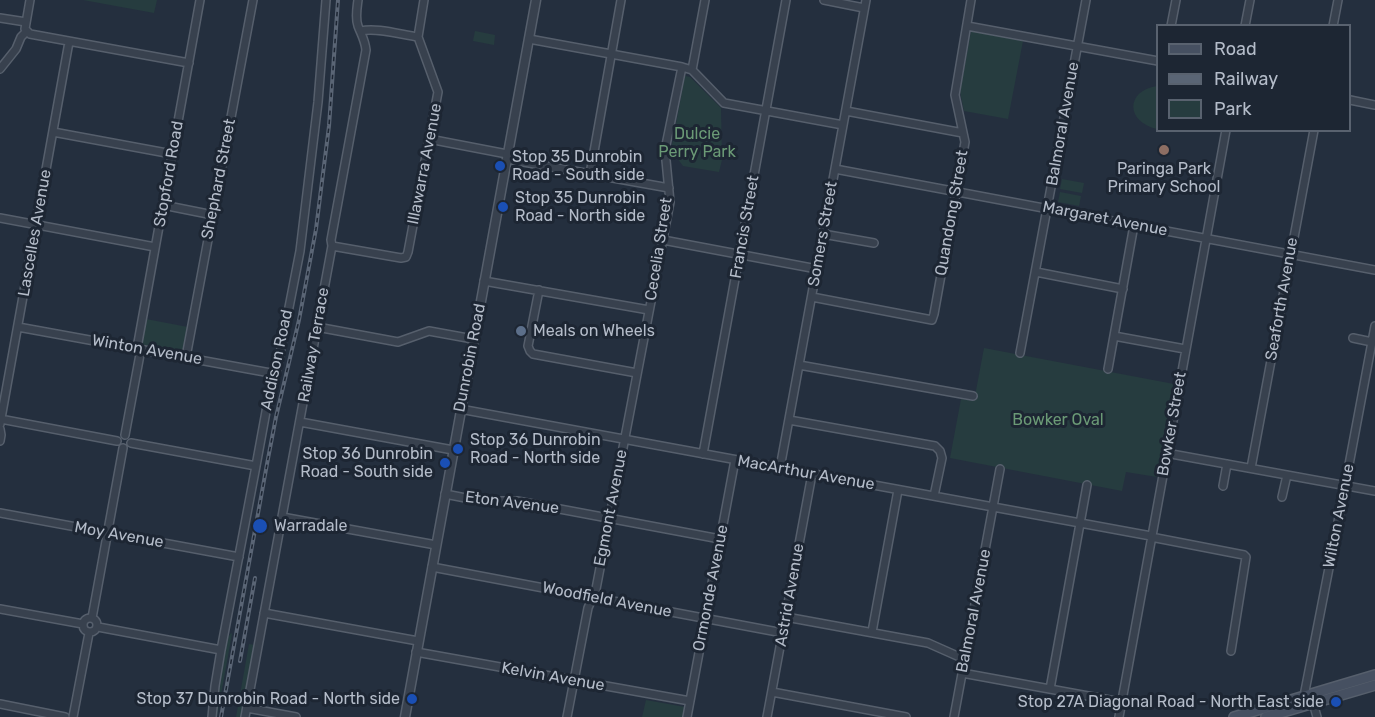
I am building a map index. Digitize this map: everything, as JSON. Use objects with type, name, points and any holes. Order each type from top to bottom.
[{"type":"main road","points":[[1266,717],[1375,675]]},
{"type":"main road","points":[[1234,717],[1375,685]]},
{"type":"street","points":[[0,69],[16,49],[26,28],[30,0]]},
{"type":"street","name":"Stopford Road","points":[[125,435],[155,247],[200,0]]},
{"type":"street","name":"Shephard Street","points":[[186,357],[253,0]]},
{"type":"street","name":"Addison Road","points":[[212,717],[221,650],[267,406],[276,374],[300,251],[318,102],[326,0]]},
{"type":"street","name":"Railway Terrace","points":[[245,717],[366,50],[357,19],[358,0]]},
{"type":"street","name":"Illawarra Avenue","points":[[332,246],[401,258],[406,257],[408,252],[438,92],[418,37],[424,0]]},
{"type":"street","name":"Dunrobin Road","points":[[405,717],[536,0]]},
{"type":"street","points":[[590,174],[621,0]]},
{"type":"street","points":[[692,70],[705,0]]},
{"type":"street","name":"Francis Street","points":[[704,454],[786,0]]},
{"type":"street","points":[[824,0],[865,4]]},
{"type":"street","name":"Quandong Street","points":[[812,297],[932,320],[965,142],[955,94],[971,0]]},
{"type":"street","name":"Balmoral Avenue","points":[[1020,353],[1086,0]]},
{"type":"street","points":[[1171,24],[1176,0]]},
{"type":"street","points":[[1245,24],[1250,0]]},
{"type":"street","points":[[1333,24],[1338,0]]},
{"type":"street","name":"Somers Street","points":[[780,468],[865,4]]},
{"type":"street","points":[[0,18],[26,28],[30,34],[189,63]]},
{"type":"street","points":[[967,26],[1156,62]]},
{"type":"street","points":[[361,31],[374,30],[418,37]]},
{"type":"street","points":[[529,39],[692,70],[724,103],[843,125]]},
{"type":"street","name":"Lascelles Avenue","points":[[0,421],[69,42]]},
{"type":"street","name":"Cecelia Street","points":[[624,439],[670,202],[665,150],[682,68]]},
{"type":"street","points":[[1351,100],[1375,105]]},
{"type":"street","points":[[846,111],[963,133]]},
{"type":"street","points":[[53,132],[172,154]]},
{"type":"street","name":"Bowker Street","points":[[1119,717],[1226,132]]},
{"type":"street","name":"Seaforth Avenue","points":[[1251,468],[1314,132]]},
{"type":"street","points":[[429,138],[590,174],[669,188]]},
{"type":"street","name":"Margaret Avenue","points":[[835,169],[1375,270]]},
{"type":"street","points":[[163,205],[213,215]]},
{"type":"street","points":[[0,218],[155,247]]},
{"type":"street","points":[[1108,369],[1134,225]]},
{"type":"street","points":[[823,234],[874,243]]},
{"type":"street","points":[[663,240],[817,269]]},
{"type":"street","points":[[1036,272],[1123,289]]},
{"type":"street","points":[[484,281],[649,310]]},
{"type":"street","points":[[538,290],[528,346],[533,354],[637,373]]},
{"type":"street","name":"Wilton Avenue","points":[[1309,700],[1305,691],[1375,326]]},
{"type":"street","name":"Winton Avenue","points":[[18,327],[276,374]]},
{"type":"street","points":[[317,327],[398,342],[429,331],[473,339]]},
{"type":"street","points":[[1114,336],[1185,349]]},
{"type":"street","points":[[1353,338],[1372,342]]},
{"type":"street","points":[[799,364],[973,396]]},
{"type":"street","name":"MacArthur Avenue","points":[[460,409],[1244,555],[1246,557],[1231,651]]},
{"type":"street","points":[[789,420],[935,447],[940,451],[942,458],[934,496]]},
{"type":"street","points":[[0,421],[117,441]]},
{"type":"street","points":[[300,422],[453,450]]},
{"type":"street","points":[[0,429],[0,441]]},
{"type":"street","points":[[117,441],[119,437],[125,435],[129,437],[131,443]]},
{"type":"street","name":"Egmont Avenue","points":[[567,717],[588,608],[596,589],[624,439]]},
{"type":"street","points":[[117,441],[118,445],[123,448],[127,448],[131,443]]},
{"type":"street","points":[[131,443],[256,466]]},
{"type":"street","points":[[92,618],[123,448]]},
{"type":"street","points":[[1166,453],[1375,491]]},
{"type":"street","name":"Ormonde Avenue","points":[[687,717],[735,460]]},
{"type":"street","points":[[1223,486],[1227,464]]},
{"type":"street","name":"Balmoral Avenue","points":[[954,717],[1000,469]]},
{"type":"street","name":"Astrid Avenue","points":[[767,717],[812,474]]},
{"type":"street","points":[[1282,497],[1287,475]]},
{"type":"street","points":[[1050,689],[1087,485]]},
{"type":"street","points":[[872,632],[898,490]]},
{"type":"street","name":"Eton Avenue","points":[[445,494],[481,501],[517,501],[720,539]]},
{"type":"street","name":"Moy Avenue","points":[[0,513],[239,557]]},
{"type":"street","points":[[282,517],[436,545]]},
{"type":"street","name":"Woodfield Avenue","points":[[432,567],[783,633]]},
{"type":"street","points":[[0,609],[83,624]]},
{"type":"street","points":[[264,613],[418,641]]},
{"type":"street","points":[[786,616],[928,643],[964,659]]},
{"type":"street","points":[[92,618],[85,620],[83,624],[85,632],[96,631],[98,627]]},
{"type":"street","points":[[92,618],[96,620],[98,627]]},
{"type":"street","points":[[98,627],[221,650]]},
{"type":"street","points":[[73,717],[89,633]]},
{"type":"street","name":"Kelvin Avenue","points":[[416,652],[690,701]]},
{"type":"street","points":[[962,673],[1121,702]]},
{"type":"street","points":[[772,692],[864,713],[906,717]]},
{"type":"street","points":[[1309,700],[1317,717]]},
{"type":"street","points":[[0,704],[64,717]]},
{"type":"street","points":[[247,708],[296,717]]},
{"type":"green space","points":[[83,0],[157,0],[154,13]]},
{"type":"green space","points":[[475,31],[495,35],[494,45],[473,41]]},
{"type":"green space","points":[[971,31],[1023,41],[1008,119],[964,111],[960,92]]},
{"type":"green space","name":"Dulcie Perry Park","points":[[685,76],[690,77],[721,108],[722,160],[719,172],[683,166],[671,150]]},
{"type":"green space","points":[[1156,87],[1156,129],[1139,120],[1133,107],[1139,94]]},
{"type":"green space","points":[[1062,179],[1084,183],[1082,193],[1060,189]]},
{"type":"green space","points":[[1060,192],[1081,196],[1079,206],[1058,202]]},
{"type":"green space","points":[[146,319],[188,327],[184,350],[180,353],[143,346],[141,343]]},
{"type":"green space","name":"Bowker Oval","points":[[984,348],[1174,384],[1157,477],[1126,472],[1122,491],[950,458],[961,399],[974,401]]},
{"type":"green space","points":[[231,633],[216,717],[219,685],[228,637]]},
{"type":"green space","points":[[249,644],[255,645],[242,717],[236,717]]},
{"type":"green space","points":[[646,700],[685,707],[683,717],[642,717]]},
{"type":"railway","points":[[221,717],[276,417],[299,320],[316,229],[329,126],[338,0]]},
{"type":"railway","points":[[240,661],[255,578]]},
{"type":"place","name":"Paringa Park Primary School","points":[[1164,150]]},
{"type":"place","name":"Stop 35 Dunrobin Road - South side","points":[[500,166]]},
{"type":"place","name":"Stop 35 Dunrobin Road - North side","points":[[503,207]]},
{"type":"place","name":"Meals on Wheels","points":[[521,331]]},
{"type":"place","name":"Stop 36 Dunrobin Road - North side","points":[[458,449]]},
{"type":"place","name":"Stop 36 Dunrobin Road - South side","points":[[445,463]]},
{"type":"place","name":"Warradale","points":[[260,526]]},
{"type":"place","name":"Stop 37 Dunrobin Road - North side","points":[[412,699]]},
{"type":"place","name":"Stop 27A Diagonal Road - North East side","points":[[1336,702]]}]
